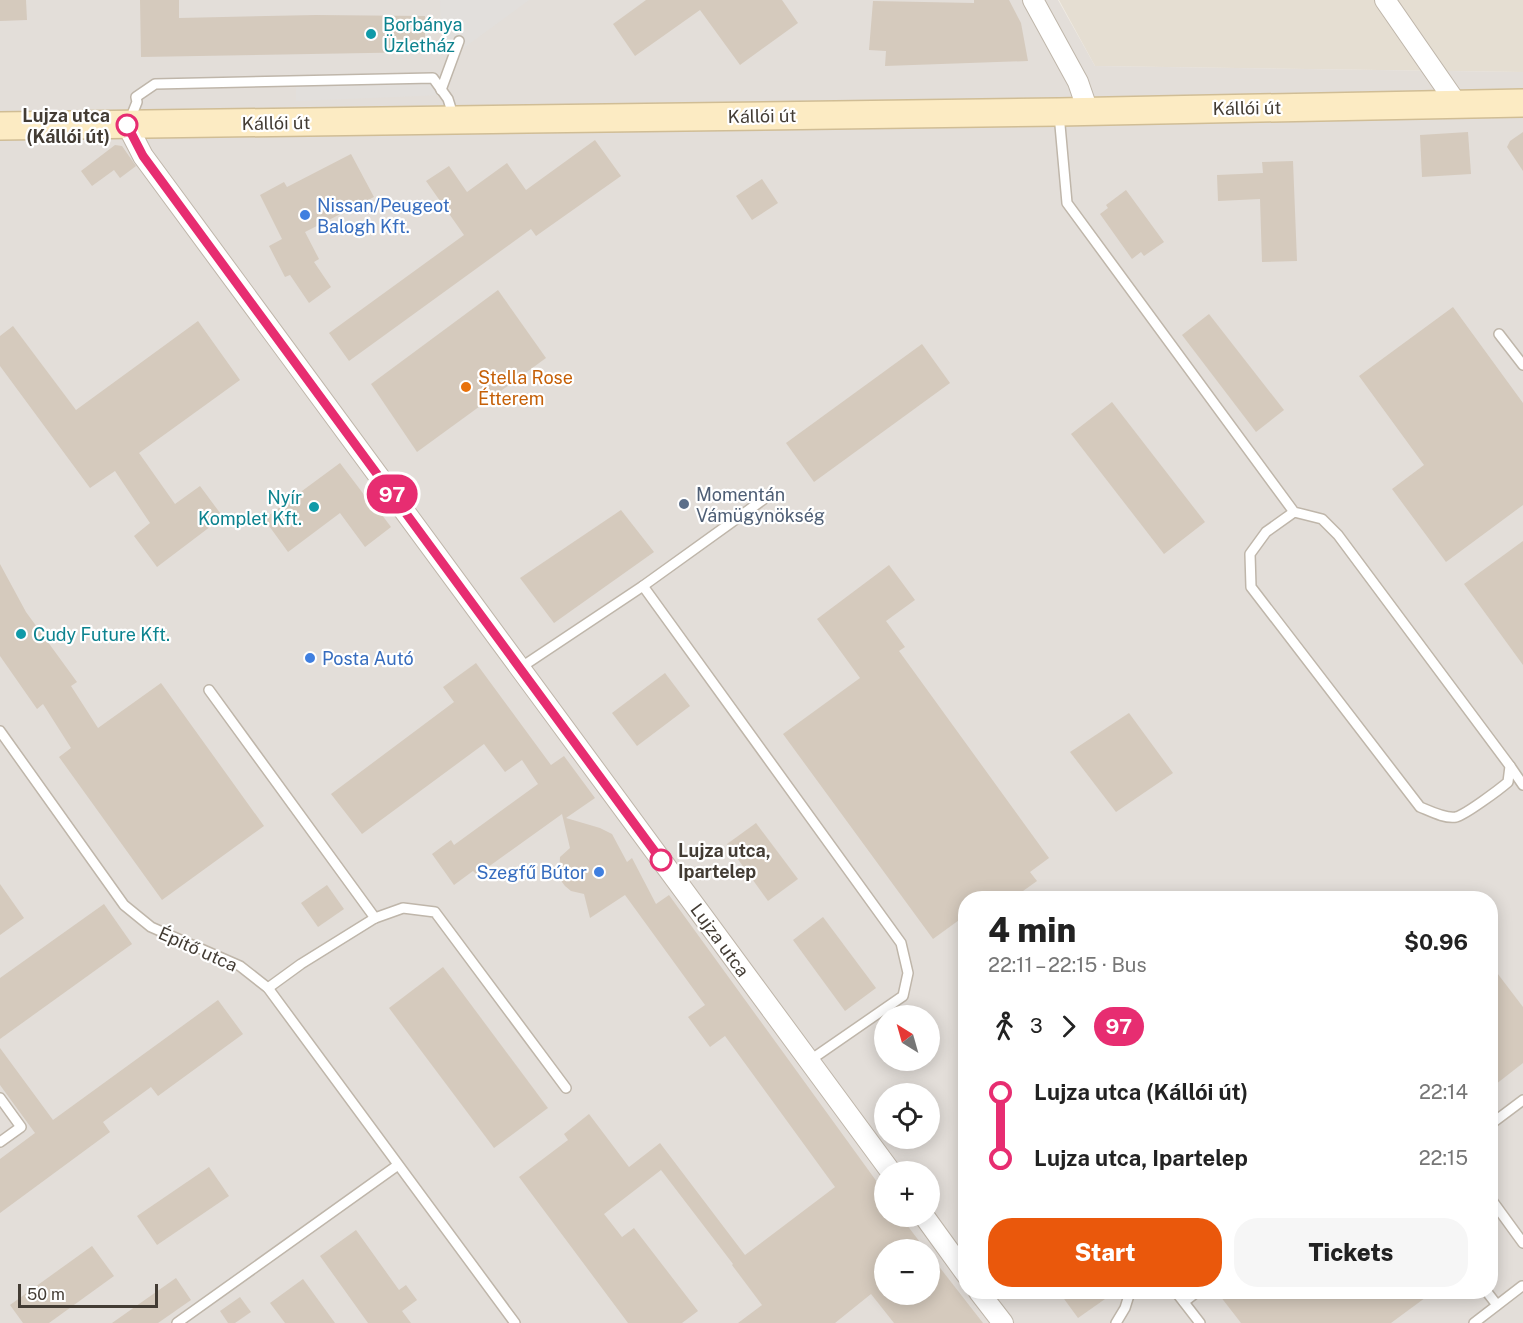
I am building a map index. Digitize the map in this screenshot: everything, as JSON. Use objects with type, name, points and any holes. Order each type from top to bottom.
[{"type":"main road","name":"Kállói út","points":[[0,126],[1059,112],[1523,103]]},
{"type":"street","points":[[1033,0],[1078,82],[1088,111]]},
{"type":"street","points":[[1385,0],[1457,104]]},
{"type":"street","name":"Lujza utca","points":[[127,125],[143,156],[883,1161]]},
{"type":"street","points":[[932,1227],[958,1263]]},
{"type":"street","points":[[984,1299],[1003,1323]]},
{"type":"lane","points":[[441,90],[459,41]]},
{"type":"lane","points":[[127,125],[137,102],[136,97],[155,84],[433,78],[448,99],[454,120]]},
{"type":"lane","points":[[1059,112],[1067,203],[1294,512],[1322,519],[1338,535],[1523,785]]},
{"type":"lane","points":[[1499,334],[1523,365]]},
{"type":"lane","points":[[520,668],[643,586],[764,499]]},
{"type":"lane","points":[[1294,512],[1266,532],[1250,554],[1251,587],[1420,807],[1438,814],[1457,817],[1508,782],[1510,766]]},
{"type":"lane","points":[[643,586],[901,943],[908,973],[903,996],[809,1061]]},
{"type":"lane","points":[[209,690],[375,918]]},
{"type":"lane","name":"Építő utca","points":[[0,731],[124,905],[151,927],[240,966],[268,988],[515,1323]]},
{"type":"lane","points":[[268,988],[301,964],[375,918],[403,908],[435,912],[566,1088]]},
{"type":"lane","points":[[0,1098],[21,1127],[0,1142]]},
{"type":"lane","points":[[1498,1120],[1523,1100]]},
{"type":"lane","points":[[177,1323],[398,1165]]},
{"type":"lane","points":[[1498,1209],[1523,1243]]},
{"type":"lane","points":[[1474,1323],[1522,1286]]},
{"type":"lane","points":[[1116,1323],[1128,1299]]},
{"type":"lane","points":[[1182,1299],[1200,1323]]},
{"type":"lane","points":[[1184,1302],[1188,1299]]},
{"type":"lane","points":[[1492,1299],[1497,1305]]},
{"type":"shaded area","points":[[0,0],[1058,0],[1095,66],[1523,72],[1523,1323],[0,1323]]},
{"type":"shaded area","points":[[440,0],[529,0],[454,55],[441,39]]},
{"type":"shaded area","points":[[1059,0],[1523,0],[1523,72],[1095,66]]},
{"type":"shaded area","points":[[433,78],[445,95],[296,101],[296,81]]},
{"type":"building","points":[[0,0],[26,0],[27,20],[0,21]]},
{"type":"building","points":[[140,0],[179,0],[179,18],[316,15],[425,16],[425,52],[141,57]]},
{"type":"building","points":[[646,0],[782,0],[798,23],[740,65],[700,10],[635,56],[613,24]]},
{"type":"building","points":[[974,0],[1009,0],[1021,23],[1028,61],[885,66],[886,51],[869,50],[873,1],[974,3]]},
{"type":"building","points":[[1468,132],[1471,174],[1422,177],[1420,135]]},
{"type":"building","points":[[1523,132],[1523,171],[1507,147],[1510,141]]},
{"type":"building","points":[[595,140],[621,176],[536,236],[531,229],[349,361],[329,333],[464,235],[426,181],[449,166],[467,192],[507,163],[526,190]]},
{"type":"building","points":[[115,145],[122,146],[136,166],[120,178],[114,170],[92,186],[81,171]]},
{"type":"building","name":"Nissan/Peugeot Balogh Kft.","points":[[351,154],[374,197],[305,232],[319,259],[314,262],[331,287],[309,303],[290,275],[285,277],[269,246],[282,239],[260,195],[284,182],[287,187]]},
{"type":"building","points":[[1293,161],[1297,261],[1262,262],[1260,199],[1218,201],[1217,175],[1263,173],[1262,162]]},
{"type":"building","points":[[762,179],[778,203],[752,220],[736,196]]},
{"type":"building","points":[[1126,190],[1164,242],[1144,256],[1141,252],[1132,259],[1100,214],[1108,208],[1106,205]]},
{"type":"building","points":[[498,290],[546,358],[417,452],[371,384]]},
{"type":"building","points":[[1453,307],[1523,403],[1523,505],[1446,562],[1392,489],[1424,465],[1359,376]]},
{"type":"building","points":[[1209,314],[1284,410],[1256,432],[1182,335]]},
{"type":"building","points":[[198,321],[240,380],[139,453],[175,504],[200,486],[223,517],[157,567],[134,536],[150,523],[115,471],[90,488],[0,366],[0,336],[13,326],[76,410]]},
{"type":"building","points":[[922,344],[950,383],[814,482],[786,443]]},
{"type":"building","points":[[1112,402],[1205,522],[1164,554],[1071,434]]},
{"type":"building","name":"Nyír Komplet Kft.","points":[[340,463],[391,527],[365,547],[340,513],[288,552],[264,519]]},
{"type":"building","points":[[621,510],[654,552],[554,623],[520,578]]},
{"type":"building","points":[[1523,541],[1523,665],[1464,584]]},
{"type":"building","points":[[0,564],[26,612],[77,682],[71,686],[98,728],[161,683],[264,826],[162,900],[59,757],[71,748],[43,704],[37,709],[0,656]]},
{"type":"building","points":[[889,565],[915,600],[886,621],[905,647],[899,651],[1049,858],[1030,872],[1037,881],[1023,891],[958,891],[958,921],[933,939],[783,734],[860,678],[817,619]]},
{"type":"building","points":[[476,663],[551,765],[564,756],[595,798],[566,818],[612,834],[627,862],[632,858],[656,904],[669,895],[874,1178],[874,1227],[908,1227],[918,1239],[874,1239],[874,1298],[871,1294],[835,1323],[738,1323],[762,1305],[661,1170],[604,1214],[622,1237],[634,1228],[698,1311],[682,1323],[628,1323],[519,1177],[568,1140],[564,1134],[589,1114],[629,1167],[660,1143],[745,1255],[835,1187],[725,1036],[710,1047],[688,1017],[705,1005],[625,895],[590,918],[584,894],[571,891],[559,878],[560,857],[570,848],[562,814],[477,875],[473,871],[454,885],[432,854],[451,840],[454,845],[538,784],[522,760],[505,772],[484,744],[362,834],[331,794],[454,702],[443,687]]},
{"type":"building","points":[[665,673],[690,706],[637,746],[612,713]]},
{"type":"building","points":[[1129,713],[1173,773],[1116,812],[1070,752]]},
{"type":"building","points":[[756,823],[798,879],[768,901],[727,844]]},
{"type":"building","points":[[0,884],[24,918],[0,935]]},
{"type":"building","points":[[327,885],[344,909],[318,927],[301,903]]},
{"type":"building","points":[[104,904],[132,944],[0,1039],[0,978]]},
{"type":"building","points":[[823,917],[876,988],[845,1011],[793,940]]},
{"type":"building","points":[[443,967],[548,1108],[494,1148],[389,1008]]},
{"type":"building","points":[[1498,974],[1523,1007],[1523,1063],[1498,1083]]},
{"type":"building","points":[[218,1000],[243,1034],[158,1096],[151,1087],[103,1122],[110,1132],[0,1213],[0,1159],[35,1133],[0,1085],[0,1048],[53,1120]]},
{"type":"building","points":[[209,1167],[229,1196],[157,1245],[137,1216]]},
{"type":"building","points":[[356,1230],[399,1290],[406,1285],[417,1300],[402,1311],[411,1323],[368,1323],[320,1256]]},
{"type":"building","points":[[92,1246],[114,1276],[49,1323],[23,1323],[10,1305]]},
{"type":"building","points":[[940,1268],[958,1291],[958,1299],[964,1299],[983,1323],[894,1323],[880,1305],[940,1305]]},
{"type":"building","points":[[176,1278],[191,1300],[158,1323],[112,1323]]},
{"type":"building","points":[[303,1279],[335,1323],[285,1323],[270,1303]]},
{"type":"building","points":[[240,1297],[251,1312],[235,1323],[228,1323],[220,1311]]},
{"type":"building","points":[[1064,1299],[1105,1299],[1078,1318]]},
{"type":"building","points":[[1222,1299],[1424,1299],[1391,1323],[1241,1323]]},
{"type":"bus line","name":"97","points":[[127,125],[143,156],[661,860]]},
{"type":"place","name":"Borbánya Üzletház","points":[[371,34]]},
{"type":"place","name":"Lujza utca (Kállói út)","points":[[127,125]]},
{"type":"place","name":"Nissan/Peugeot Balogh Kft.","points":[[305,215]]},
{"type":"place","name":"Stella Rose Étterem","points":[[466,387]]},
{"type":"place","name":"Momentán Vámügynökség","points":[[684,504]]},
{"type":"place","name":"Nyír Komplet Kft.","points":[[314,507]]},
{"type":"place","name":"Cudy Future Kft.","points":[[21,634]]},
{"type":"place","name":"Posta Autó","points":[[310,658]]},
{"type":"place","name":"Lujza utca, Ipartelep","points":[[661,860]]},
{"type":"place","name":"Szegfű Bútor","points":[[599,872]]}]
